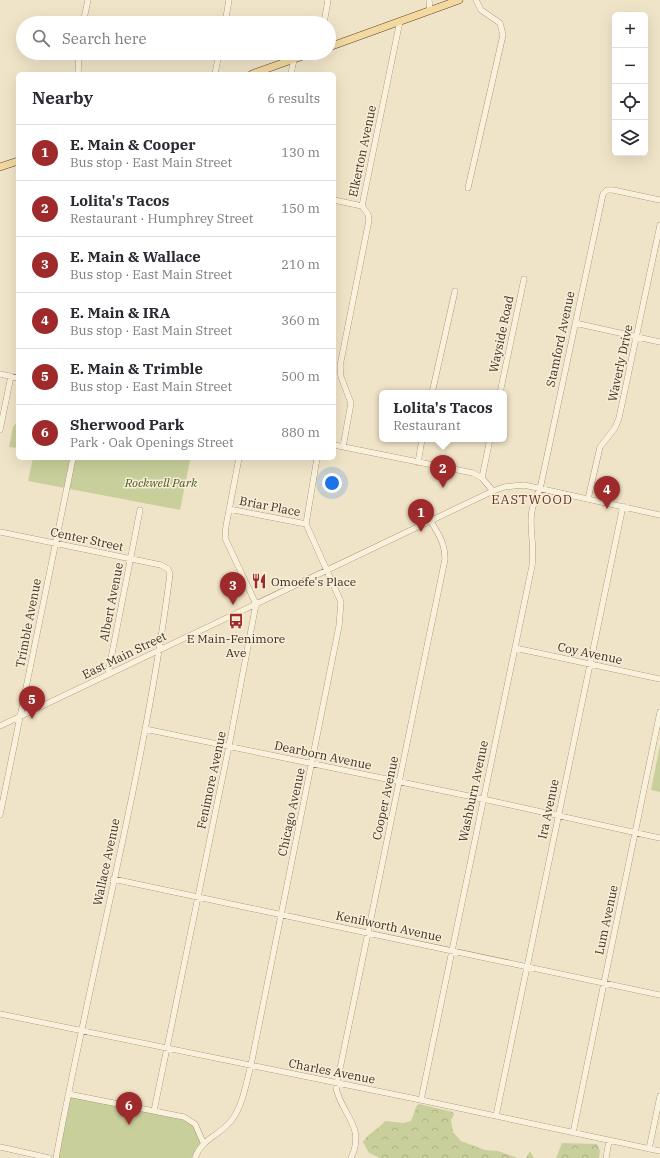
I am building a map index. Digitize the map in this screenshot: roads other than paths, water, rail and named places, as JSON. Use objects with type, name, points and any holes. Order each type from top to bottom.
[{"type":"main road","points":[[336,44],[459,0]]},
{"type":"main road","points":[[258,72],[291,60]]},
{"type":"main road","points":[[0,167],[16,162]]},
{"type":"street","points":[[85,16],[88,0]]},
{"type":"street","points":[[226,16],[229,0]]},
{"type":"street","points":[[325,16],[328,0]]},
{"type":"street","points":[[429,0],[430,11]]},
{"type":"street","points":[[468,188],[503,36],[500,23],[481,10],[476,0]]},
{"type":"street","name":"Elkerton Avenue","points":[[343,447],[350,403],[341,377],[340,366],[368,220],[368,214],[362,206],[400,21]]},
{"type":"street","points":[[78,72],[79,60]]},
{"type":"street","points":[[215,72],[218,60]]},
{"type":"street","points":[[291,72],[294,60]]},
{"type":"street","name":"Stamford Avenue","points":[[540,489],[574,323],[603,194],[607,190],[612,190],[660,200]]},
{"type":"street","points":[[336,200],[362,206]]},
{"type":"street","name":"Waverly Drive","points":[[588,499],[600,447],[614,428],[619,418],[660,225]]},
{"type":"street","name":"Wayside Road","points":[[501,390],[524,279]]},
{"type":"street","points":[[433,390],[455,291]]},
{"type":"street","points":[[574,323],[660,342]]},
{"type":"street","points":[[0,374],[16,377]]},
{"type":"street","points":[[0,430],[11,376]]},
{"type":"street","points":[[418,462],[421,442]]},
{"type":"street","points":[[482,478],[489,442]]},
{"type":"street","points":[[336,445],[473,473],[482,478],[493,491]]},
{"type":"street","name":"Trimble Avenue","points":[[0,815],[73,460]]},
{"type":"street","points":[[239,460],[226,526],[226,542],[256,604]]},
{"type":"street","points":[[306,524],[317,460]]},
{"type":"street","name":"East Main Street","points":[[0,726],[430,520],[504,487],[519,485],[660,515]]},
{"type":"street","name":"Washburn Avenue","points":[[421,1100],[532,566],[534,549],[530,531],[530,513],[532,503],[540,489]]},
{"type":"street","name":"Ira Avenue","points":[[496,1116],[622,506]]},
{"type":"street","name":"Briar Place","points":[[229,509],[306,524]]},
{"type":"street","name":"Albert Avenue","points":[[108,674],[140,510]]},
{"type":"street","name":"Cooper Avenue","points":[[337,1083],[445,559],[445,550],[442,541],[430,520]]},
{"type":"street","name":"Chicago Avenue","points":[[195,1158],[203,1142],[232,1119],[238,1110],[251,1066],[342,610],[341,602],[306,524]]},
{"type":"street","name":"Center Street","points":[[0,532],[162,565],[168,569]]},
{"type":"street","name":"Wallace Avenue","points":[[56,1158],[68,1094],[145,729],[160,650],[170,574],[168,569]]},
{"type":"street","name":"Fenimore Avenue","points":[[154,1111],[229,746],[256,604]]},
{"type":"street","name":"Coy Avenue","points":[[515,648],[660,679]]},
{"type":"street","name":"Lum Avenue","points":[[573,1133],[660,712]]},
{"type":"street","name":"Dearborn Avenue","points":[[145,729],[483,798],[660,838]]},
{"type":"street","name":"Kenilworth Avenue","points":[[113,879],[660,995]]},
{"type":"street","name":"Charles Avenue","points":[[0,1014],[421,1100],[660,1151]]},
{"type":"street","points":[[337,1083],[337,1094],[355,1127],[356,1137],[354,1157]]},
{"type":"street","points":[[68,1094],[191,1120],[198,1129],[203,1142]]},
{"type":"street","points":[[649,1149],[660,1096]]},
{"type":"street","points":[[606,1158],[609,1141]]},
{"type":"street","points":[[0,1147],[49,1158]]},
{"type":"place","name":"Lolita's Tacos","points":[[443,488]]},
{"type":"place","name":"E. Main & IRA","points":[[607,509]]},
{"type":"place","name":"E. Main & Cooper","points":[[421,532]]},
{"type":"place","name":"Omoefe's Place","points":[[259,581]]},
{"type":"place","name":"E. Main & Wallace","points":[[233,605]]},
{"type":"place","name":"E Main-Fenimore Ave","points":[[236,621]]},
{"type":"place","name":"E. Main & Trimble","points":[[32,719]]},
{"type":"place","name":"Sherwood Park","points":[[129,1125]]},
{"type":"district","name":"EASTWOOD","points":[[532,499]]},
{"type":"park label","name":"Rockwell Park","points":[[161,482]]}]
